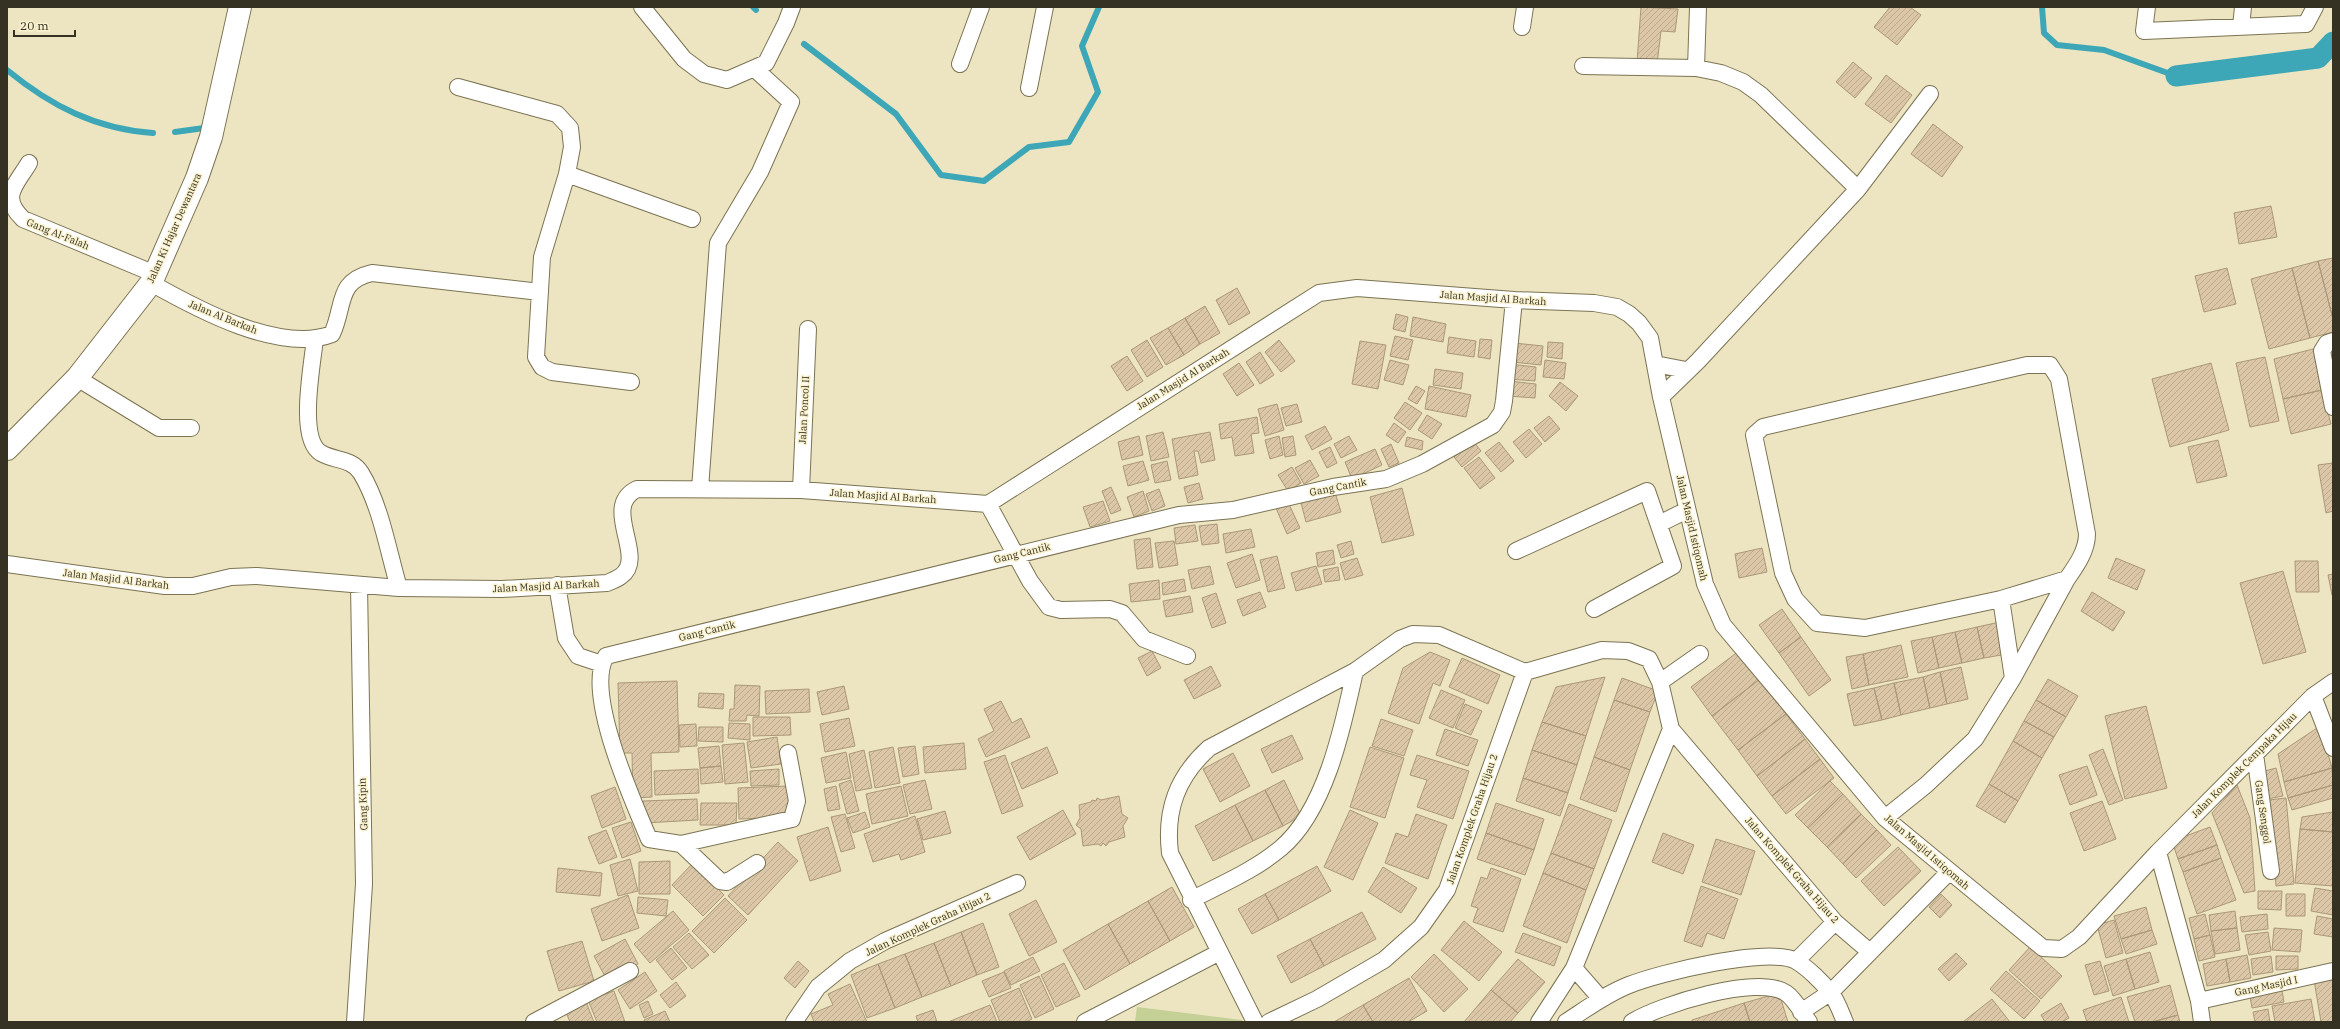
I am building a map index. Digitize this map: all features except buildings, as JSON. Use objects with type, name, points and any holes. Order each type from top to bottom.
[{"type":"main road","name":"Jalan Ki Hajar Dewantara","points":[[7,449],[77,378],[153,279],[197,178],[211,137],[240,7]]},
{"type":"street","points":[[642,7],[684,59],[704,74],[727,80],[766,63],[786,23],[792,7]]},
{"type":"street","points":[[960,64],[980,7]]},
{"type":"street","points":[[1029,88],[1045,7]]},
{"type":"street","points":[[1522,27],[1525,7]]},
{"type":"street","points":[[1696,68],[1698,7]]},
{"type":"street","points":[[2147,7],[2144,31],[2306,24],[2315,7]]},
{"type":"street","points":[[2241,27],[2243,7]]},
{"type":"street","points":[[1583,66],[1696,68],[1720,73],[1743,82],[1761,95],[1858,189]]},
{"type":"street","points":[[700,489],[718,243],[760,172],[791,102],[755,69]]},
{"type":"street","points":[[458,87],[504,98],[561,116],[570,128],[571,137],[567,174],[542,257],[536,351],[538,364],[552,372],[631,382]]},
{"type":"street","points":[[1663,404],[1686,370],[1698,361],[1858,189],[1930,94]]},
{"type":"street","name":"Gang Al-Falah","points":[[29,162],[10,194],[10,212],[153,279]]},
{"type":"street","points":[[567,174],[692,219]]},
{"type":"street","points":[[399,588],[376,509],[360,472],[352,464],[320,453],[311,441],[308,426],[308,404],[319,338],[332,334],[350,283],[359,276],[372,273],[540,292]]},
{"type":"street","name":"Jalan Al Barkah","points":[[153,279],[184,300],[251,330],[284,337],[319,338]]},
{"type":"street","name":"Jalan Masjid Al Barkah","points":[[7,564],[165,586],[192,586],[231,577],[257,576],[359,586],[399,588],[502,589],[607,583],[622,576],[627,569],[629,551],[621,508],[629,493],[637,489],[801,490],[988,504],[1319,293],[1357,288],[1514,300],[1594,302],[1616,308],[1630,314],[1650,338],[1663,404],[1676,455]]},
{"type":"street","name":"Gang Cantik","points":[[602,664],[606,656],[1178,515],[1233,510],[1333,487],[1386,479],[1422,464],[1493,425],[1498,419],[1504,401],[1514,300]]},
{"type":"street","name":"Jalan Poncol II","points":[[801,490],[808,329]]},
{"type":"street","points":[[2333,341],[2327,343],[2322,351],[2333,407]]},
{"type":"street","points":[[1655,364],[1686,370]]},
{"type":"street","points":[[1885,818],[1926,785],[1975,739],[2013,678],[2067,579],[2081,558],[2087,541],[2087,534],[2059,379],[2050,365],[2027,365],[1763,427],[1757,430],[1754,435],[1783,573],[1794,599],[1816,623],[1865,628],[2001,600],[2067,579]]},
{"type":"street","points":[[77,378],[159,428],[191,428]]},
{"type":"street","name":"Jalan Masjid Istiqomah","points":[[1676,455],[1705,584],[1723,625],[1885,818],[1949,872],[2043,948],[2062,949],[2079,937],[2158,852]]},
{"type":"street","points":[[1516,551],[1647,490],[1673,566],[1594,609]]},
{"type":"street","points":[[988,504],[1017,554],[1030,581],[1049,607],[1061,610],[1110,609],[1122,613],[1144,639],[1187,656]]},
{"type":"street","points":[[1659,524],[1688,510]]},
{"type":"street","points":[[557,585],[566,638],[578,656],[602,664],[603,705],[621,770],[649,839],[681,844],[792,819],[797,801],[788,753]]},
{"type":"street","name":"Gang Kipin","points":[[355,1022],[362,933],[364,855],[359,586]]},
{"type":"street","points":[[2001,600],[2013,678]]},
{"type":"street","points":[[1255,1022],[1218,954],[1170,853],[1167,832],[1175,797],[1192,763],[1210,748],[1355,671],[1400,639],[1413,634],[1425,633],[1438,635],[1525,672]]},
{"type":"street","name":"Jalan Komplek Graha Hijau 2","points":[[1269,1022],[1317,999],[1384,960],[1420,927],[1447,890],[1525,672],[1588,654],[1617,650],[1649,659],[1660,682],[1671,729],[1835,922],[1870,952]]},
{"type":"street","points":[[1660,682],[1700,654]]},
{"type":"street","points":[[1192,900],[1260,864],[1293,836],[1307,815],[1327,776],[1344,719],[1355,671]]},
{"type":"street","name":"Jalan Komplek Cempaka Hijau","points":[[2158,852],[2313,696],[2333,682]]},
{"type":"street","points":[[2313,696],[2333,748]]},
{"type":"street","points":[[1539,1022],[1574,968],[1671,729]]},
{"type":"street","name":"Gang Senggol","points":[[2255,754],[2271,871]]},
{"type":"street","points":[[681,844],[720,881],[727,882],[757,863]]},
{"type":"street","points":[[2158,852],[2199,1001],[2202,1022]]},
{"type":"street","points":[[1632,1022],[1645,1014],[1679,1003],[1734,988],[1759,986],[1786,993],[1805,1017],[1949,872]]},
{"type":"street","name":"Jalan Komplek Graha Hijau 2","points":[[794,1022],[818,987],[850,961],[885,942],[1017,883]]},
{"type":"street","points":[[1796,961],[1835,922]]},
{"type":"street","points":[[1085,1022],[1218,954]]},
{"type":"street","points":[[1566,1022],[1601,999],[1630,985],[1678,971],[1716,963],[1757,957],[1783,957],[1796,961],[1831,992],[1845,1022]]},
{"type":"street","points":[[1574,968],[1601,999]]},
{"type":"street","points":[[534,1022],[556,1017],[630,971]]},
{"type":"street","name":"Gang Masjid I","points":[[2199,1001],[2333,971]]},
{"type":"green space","points":[[1137,1007],[1242,1020],[1242,1022],[1135,1022]]},
{"type":"waterway","points":[[753,7],[756,10]]},
{"type":"waterway","points":[[804,44],[896,114],[941,175],[984,181],[1029,147],[1069,142],[1098,92],[1082,46],[1099,7]]},
{"type":"waterway","points":[[2042,7],[2044,33],[2057,45],[2104,50],[2176,76]]},
{"type":"waterway","points":[[2176,76],[2318,58],[2333,42]]},
{"type":"waterway","points":[[7,70],[40,94],[75,114],[112,127],[153,133]]},
{"type":"waterway","points":[[175,132],[204,128],[205,123]]}]
